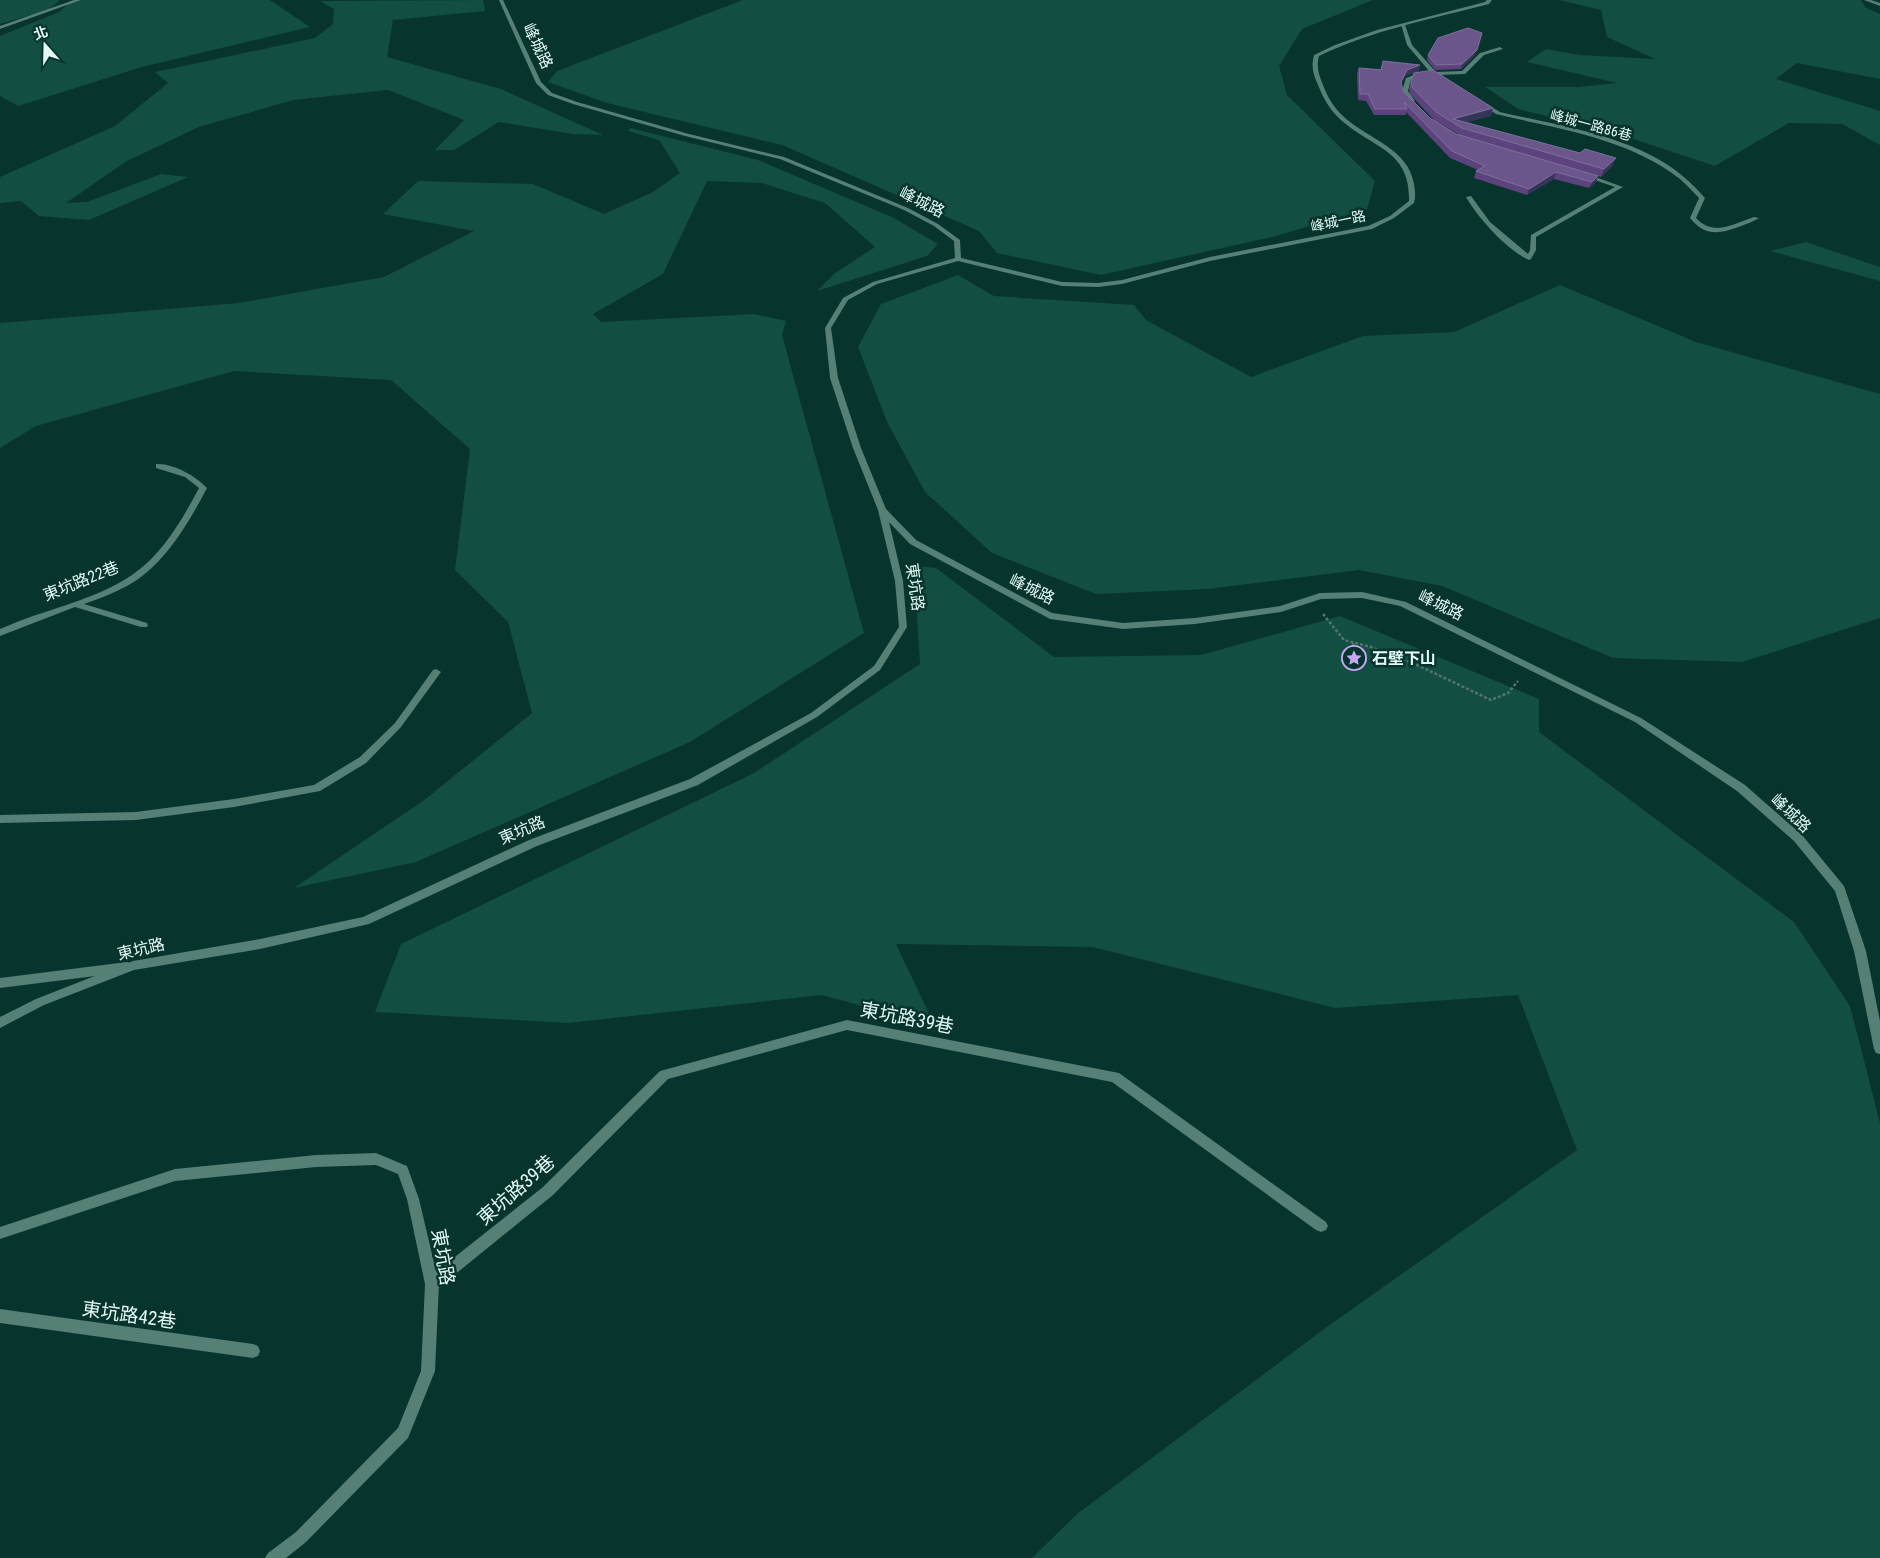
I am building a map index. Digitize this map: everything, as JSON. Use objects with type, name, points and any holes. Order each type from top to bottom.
[{"type":"street","points":[[0,28],[79,0]]},
{"type":"street","name":"峰城路","points":[[501,0],[539,83],[550,94],[575,104],[687,135],[782,158],[906,209],[936,225],[956,240],[958,258],[875,283],[845,299],[828,328],[834,378],[857,448],[882,510],[913,542],[1050,616],[1123,626],[1195,621],[1280,609],[1320,596],[1362,595],[1403,604],[1638,720],[1741,788],[1798,838],[1840,889],[1860,951],[1880,1049]]},
{"type":"street","name":"峰城一路","points":[[958,258],[1062,284],[1098,286],[1122,282],[1210,259],[1370,228],[1392,217],[1412,202],[1413,185],[1400,160],[1337,115],[1324,98],[1313,67],[1317,55],[1337,45],[1487,3],[1490,0]]},
{"type":"street","points":[[1866,0],[1880,5]]},
{"type":"street","points":[[1403,25],[1410,44],[1433,74],[1441,79]]},
{"type":"street","points":[[1419,109],[1405,95],[1404,88],[1409,78],[1422,74],[1464,73],[1482,54],[1500,49]]},
{"type":"street","name":"峰城一路86巷","points":[[1473,98],[1498,113],[1638,150],[1688,181],[1702,198],[1693,218],[1699,227],[1712,232],[1756,218]]},
{"type":"street","points":[[1469,197],[1478,215],[1529,258],[1533,250],[1533,236],[1620,187],[1579,173]]},
{"type":"street","name":"東坑路22巷","points":[[0,633],[21,622],[75,604],[126,583],[154,560],[178,533],[203,488],[188,475],[158,466]]},
{"type":"street","name":"東坑路","points":[[0,1023],[40,1002],[132,966],[260,944],[365,921],[533,843],[694,782],[814,715],[877,668],[903,627],[899,581],[882,510]]},
{"type":"street","points":[[75,604],[144,625]]},
{"type":"street","points":[[0,819],[136,816],[234,803],[316,788],[363,760],[398,725],[436,672]]},
{"type":"street","points":[[0,982],[132,966]]},
{"type":"street","name":"東坑路39巷","points":[[432,1284],[548,1191],[664,1075],[847,1025],[1115,1077],[1321,1226]]},
{"type":"street","name":"東坑路","points":[[0,1233],[175,1176],[316,1161],[376,1159],[403,1170],[413,1199],[432,1284],[428,1371],[403,1433],[301,1537],[273,1558]]},
{"type":"street","name":"東坑路42巷","points":[[0,1316],[253,1351]]},
{"type":"path","points":[[1320,596],[1319,607],[1333,629],[1344,640],[1415,664],[1491,700],[1508,693],[1522,676],[1523,662]]},
{"type":"path","points":[[1353,643],[1355,656]]},
{"type":"green space","points":[[0,0],[60,0],[48,10],[0,24]]},
{"type":"green space","points":[[73,0],[270,0],[310,27],[142,67],[18,106],[0,96],[0,36],[59,12]]},
{"type":"green space","points":[[483,0],[485,11],[393,20],[387,57],[501,89],[603,135],[573,134],[499,122],[454,150],[435,150],[464,120],[388,90],[293,100],[199,127],[127,161],[66,203],[87,202],[161,174],[188,177],[89,220],[39,216],[21,201],[0,203],[0,177],[115,126],[168,83],[155,72],[315,38],[333,24],[334,9],[320,1]]},
{"type":"green space","points":[[743,0],[1373,0],[1302,29],[1279,66],[1287,95],[1375,181],[1367,209],[1276,236],[1101,275],[997,253],[979,231],[782,145],[607,103],[548,82],[557,71]]},
{"type":"green space","points":[[1559,0],[1861,0],[1866,8],[1880,14],[1880,79],[1797,63],[1776,79],[1880,111],[1880,145],[1842,124],[1789,123],[1715,166],[1615,133],[1518,109],[1485,87],[1578,87],[1617,83],[1527,62],[1546,49],[1580,55],[1655,59],[1607,37],[1601,10]]},
{"type":"green space","points":[[630,128],[758,160],[894,218],[938,244],[927,256],[817,291],[834,274],[875,247],[825,203],[762,183],[707,181],[663,274],[593,314],[601,322],[754,314],[786,321],[782,335],[864,633],[690,742],[416,862],[294,888],[423,801],[532,713],[508,622],[455,570],[470,449],[391,380],[234,371],[36,426],[0,448],[0,323],[239,303],[384,277],[474,231],[383,214],[418,181],[533,184],[604,214],[653,192],[680,173],[659,140],[628,131]]},
{"type":"green space","points":[[1806,242],[1880,267],[1880,281],[1770,251]]},
{"type":"green space","points":[[958,275],[994,296],[1134,305],[1146,320],[1251,377],[1363,336],[1454,332],[1560,285],[1696,342],[1880,394],[1880,618],[1742,662],[1613,658],[1442,586],[1359,570],[1208,589],[1096,594],[992,553],[925,492],[888,424],[858,347],[881,304]]},
{"type":"green space","points":[[914,566],[936,568],[1054,657],[1201,655],[1340,616],[1539,699],[1539,732],[1794,922],[1850,1006],[1880,1123],[1880,1558],[1032,1558],[1077,1514],[1324,1329],[1577,1150],[1518,995],[1335,1008],[1093,947],[896,944],[935,1026],[822,995],[568,1023],[375,1012],[401,944],[754,773],[920,664]]},
{"type":"building","points":[[1468,28],[1482,33],[1477,50],[1462,64],[1436,65],[1428,55],[1438,38]]},
{"type":"building","points":[[1383,61],[1420,65],[1407,70],[1401,82],[1403,91],[1430,118],[1456,134],[1598,176],[1592,182],[1556,172],[1529,189],[1476,171],[1485,166],[1452,151],[1404,102],[1407,109],[1375,109],[1368,94],[1360,94],[1359,68],[1381,70]]},
{"type":"building","points":[[1433,70],[1493,108],[1453,119],[1580,153],[1585,149],[1616,158],[1604,169],[1462,128],[1436,112],[1412,87],[1411,81],[1414,73]]},
{"type":"place","name":"石壁下山","points":[[1354,658]]}]
